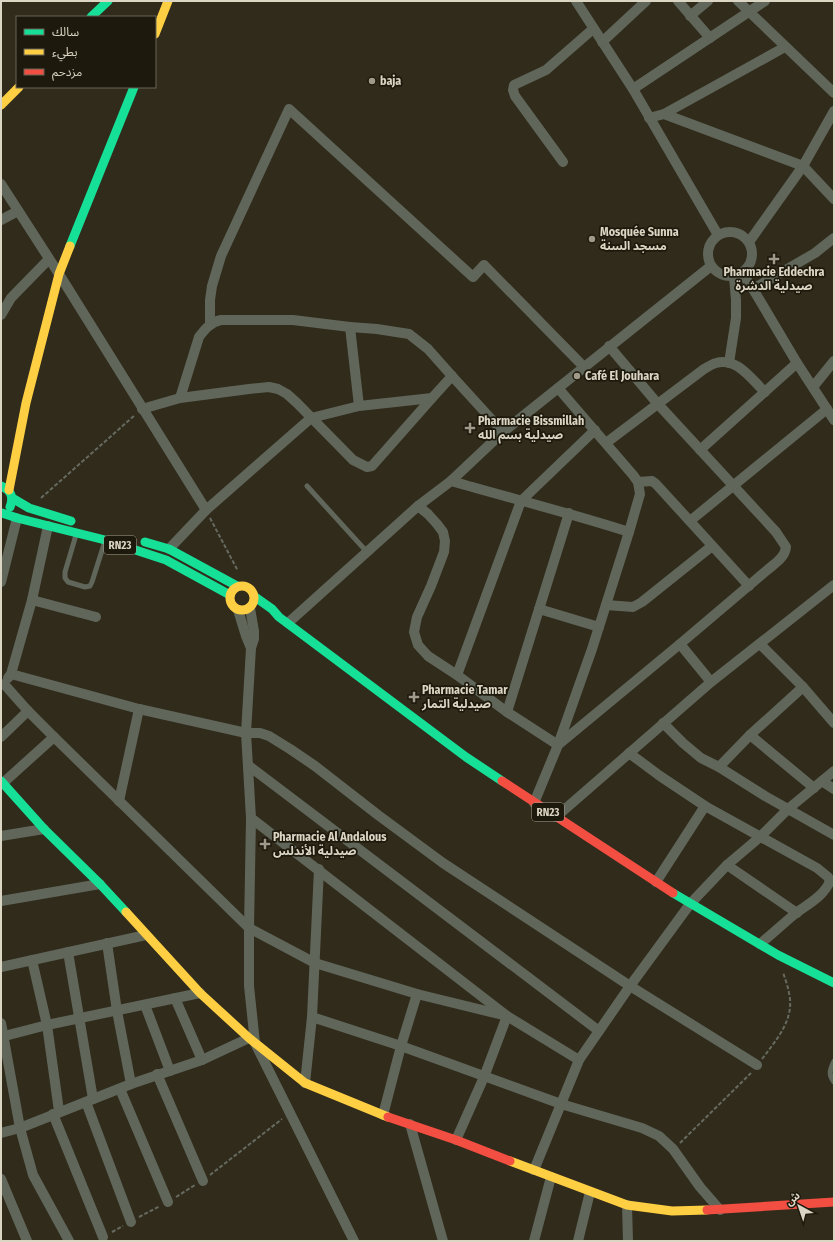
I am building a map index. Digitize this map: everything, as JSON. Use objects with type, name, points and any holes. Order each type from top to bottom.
[{"type":"street","points":[[92,16],[108,1]]},
{"type":"street","points":[[156,31],[168,1]]},
{"type":"street","points":[[576,1],[633,89],[718,235]]},
{"type":"street","points":[[602,42],[646,1]]},
{"type":"street","points":[[678,1],[710,38]]},
{"type":"street","points":[[690,16],[708,1]]},
{"type":"street","points":[[738,1],[834,93]]},
{"type":"street","points":[[633,89],[765,1]]},
{"type":"street","points":[[563,162],[515,96],[514,85],[546,70],[593,29]]},
{"type":"street","points":[[649,118],[664,114],[785,47]]},
{"type":"street","points":[[1,105],[18,88]]},
{"type":"street","points":[[80,524],[29,508],[7,491],[26,403],[59,274],[134,88]]},
{"type":"street","points":[[210,325],[210,300],[212,286],[220,256],[289,109],[473,277],[484,265],[584,367]]},
{"type":"street","points":[[749,242],[803,166],[834,111]]},
{"type":"street","points":[[664,114],[803,166],[834,199]]},
{"type":"street","points":[[1,184],[206,510]]},
{"type":"street","points":[[1,220],[18,211]]},
{"type":"street","points":[[726,232],[735,232],[743,236],[749,242],[752,251],[752,259],[748,268],[738,275],[725,276],[717,273],[711,266],[708,258],[708,249],[712,241],[718,235],[726,232]]},
{"type":"street","points":[[753,289],[815,253],[834,238]]},
{"type":"street","points":[[1,315],[11,298],[49,259]]},
{"type":"street","points":[[288,623],[418,506],[451,481],[502,432],[711,266]]},
{"type":"street","points":[[738,275],[753,289],[797,363],[834,420]]},
{"type":"street","points":[[729,362],[736,318],[738,275]]},
{"type":"street","points":[[180,398],[199,338],[205,329],[210,325],[221,320],[293,320],[377,329],[408,334],[428,349],[502,432]]},
{"type":"street","points":[[350,327],[359,406]]},
{"type":"street","points":[[558,745],[749,586],[782,557],[786,551],[786,547],[776,532],[700,450],[609,346]]},
{"type":"street","points":[[813,387],[834,361]]},
{"type":"street","points":[[606,443],[704,369],[716,363],[729,362],[740,367],[765,392]]},
{"type":"street","points":[[700,450],[797,363]]},
{"type":"street","points":[[142,409],[180,398],[269,387],[278,389],[287,394],[353,460],[367,467],[372,466],[452,376]]},
{"type":"street","points":[[534,803],[558,745],[599,627],[640,494],[638,482],[633,475],[558,388]]},
{"type":"street","points":[[169,549],[206,510],[311,418],[359,406],[432,398]]},
{"type":"street","points":[[690,521],[827,409]]},
{"type":"street","points":[[457,675],[521,502],[595,430]]},
{"type":"street","points":[[1,483],[13,464]]},
{"type":"street","points":[[451,481],[521,502],[569,513],[629,532]]},
{"type":"street","points":[[638,482],[652,481],[656,484],[749,586]]},
{"type":"street","name":"RN23","points":[[1,513],[6,511],[11,506],[7,491]]},
{"type":"street","points":[[418,506],[437,524],[446,541],[442,559],[417,616],[414,632],[418,645],[428,656],[457,675],[507,712],[558,745]]},
{"type":"street","name":"RN23","points":[[1,513],[105,540],[166,560],[230,595]]},
{"type":"street","points":[[507,712],[569,513]]},
{"type":"street","points":[[1,582],[17,518]]},
{"type":"street","points":[[5,680],[32,600],[48,526]]},
{"type":"street","name":"RN23","points":[[95,528],[117,534]]},
{"type":"street","name":"RN23","points":[[139,541],[169,549],[241,586],[252,589],[255,597],[272,609],[279,617],[466,757],[690,904],[778,955],[834,983]]},
{"type":"street","points":[[606,605],[633,607],[642,602],[659,590],[712,546]]},
{"type":"street","points":[[556,817],[711,682],[834,585]]},
{"type":"street","points":[[241,586],[234,589],[230,595],[231,602],[238,610],[251,648]]},
{"type":"street","points":[[255,597],[251,607],[254,639],[251,648],[246,733],[251,818],[249,986],[252,1040],[354,1241]]},
{"type":"street","points":[[32,600],[96,617]]},
{"type":"street","points":[[238,610],[251,607]]},
{"type":"street","name":"RN23","points":[[251,607],[267,615],[279,617]]},
{"type":"street","points":[[539,609],[599,627]]},
{"type":"street","points":[[680,644],[711,682]]},
{"type":"street","points":[[760,644],[803,687],[834,723]]},
{"type":"street","points":[[5,680],[246,733],[260,733],[269,736],[315,766],[443,863],[630,986],[757,1065]]},
{"type":"street","points":[[5,680],[28,711],[249,928],[315,963],[417,994],[507,1016]]},
{"type":"street","points":[[719,767],[750,735],[803,687]]},
{"type":"street","points":[[119,801],[139,709]]},
{"type":"street","points":[[1,737],[28,711]]},
{"type":"street","points":[[663,723],[701,758],[719,767],[765,796],[834,835]]},
{"type":"street","points":[[750,735],[814,788]]},
{"type":"street","points":[[54,737],[2,782],[44,829],[100,884],[200,993],[252,1040],[304,1083],[383,1115],[456,1140],[627,1205],[672,1211],[720,1210],[834,1202]]},
{"type":"street","points":[[629,753],[660,776],[706,806],[817,868],[828,877],[830,881],[826,888],[812,902],[760,944]]},
{"type":"street","points":[[249,766],[599,1031]]},
{"type":"street","points":[[534,1170],[579,1060],[630,986],[690,904],[727,865],[760,837],[788,809],[834,771]]},
{"type":"street","points":[[822,781],[834,789]]},
{"type":"street","points":[[656,882],[706,806]]},
{"type":"street","points":[[251,818],[507,1016],[579,1060]]},
{"type":"street","points":[[1,836],[44,829]]},
{"type":"street","points":[[727,865],[797,913]]},
{"type":"street","points":[[304,1083],[312,1017],[319,870]]},
{"type":"street","points":[[1,901],[100,884]]},
{"type":"street","points":[[1,967],[146,935]]},
{"type":"street","points":[[107,943],[117,1011],[131,1084]]},
{"type":"street","points":[[68,952],[79,1018],[90,1101],[130,1222]]},
{"type":"street","points":[[32,960],[47,1025],[56,1113],[103,1237]]},
{"type":"street","points":[[2,1036],[79,1018],[200,993]]},
{"type":"street","points":[[383,1115],[401,1046],[417,994]]},
{"type":"street","points":[[175,998],[202,1060]]},
{"type":"street","points":[[145,1005],[170,1071]]},
{"type":"street","points":[[456,1140],[484,1077],[507,1016]]},
{"type":"street","points":[[312,1017],[401,1046],[561,1104],[642,1128],[659,1136],[673,1149],[700,1187],[720,1210]]},
{"type":"street","points":[[1,1024],[20,1128],[33,1175],[69,1241]]},
{"type":"street","points":[[2,1128],[20,1128],[131,1084],[202,1060],[252,1040]]},
{"type":"street","points":[[158,1074],[203,1180]]},
{"type":"street","points":[[120,1089],[168,1202]]},
{"type":"street","points":[[410,1124],[443,1241]]},
{"type":"street","points":[[534,1241],[551,1177]]},
{"type":"street","points":[[1,1179],[27,1241]]},
{"type":"street","points":[[578,1241],[590,1192]]},
{"type":"street","points":[[627,1205],[628,1241]]},
{"type":"lane","points":[[307,486],[367,552]]},
{"type":"lane","points":[[76,533],[65,572],[65,578],[68,582],[85,587],[90,586],[92,582],[105,540]]},
{"type":"lane","points":[[834,1062],[830,1070],[830,1078],[834,1082]]},
{"type":"path","points":[[29,508],[142,409]]},
{"type":"path","points":[[206,510],[241,586]]},
{"type":"traffic: fast","points":[[92,16],[108,1]]},
{"type":"traffic: fast","points":[[70,246],[134,88]]},
{"type":"traffic: fast","points":[[1,486],[11,494],[12,500],[10,507]]},
{"type":"traffic: fast","points":[[12,498],[29,508],[71,521]]},
{"type":"traffic: fast","points":[[2,513],[105,540],[166,560],[230,595]]},
{"type":"traffic: fast","points":[[145,542],[169,549],[237,586]]},
{"type":"traffic: fast","points":[[255,597],[272,609],[279,617],[466,757],[502,781]]},
{"type":"traffic: fast","points":[[1,781],[44,829],[126,912]]},
{"type":"traffic: fast","points":[[673,893],[778,955],[834,983]]},
{"type":"traffic: slow","points":[[156,31],[168,1]]},
{"type":"traffic: slow","points":[[1,105],[18,88]]},
{"type":"traffic: slow","points":[[9,490],[26,403],[59,274],[70,246]]},
{"type":"traffic: slow","points":[[242,586],[251,589],[254,598],[251,607],[242,610],[233,607],[230,598],[233,589],[242,586]]},
{"type":"traffic: slow","points":[[126,912],[200,993],[249,1038],[305,1083],[388,1117]]},
{"type":"traffic: slow","points":[[510,1161],[627,1205],[672,1211],[707,1210]]},
{"type":"traffic: jam","points":[[502,781],[673,893]]},
{"type":"traffic: jam","points":[[388,1117],[456,1140],[510,1161]]},
{"type":"traffic: jam","points":[[707,1210],[834,1202]]},
{"type":"place","name":"baja","points":[[372,81]]},
{"type":"place","name":"Mosquée Sunna مسجد السنة","points":[[592,239]]},
{"type":"place","name":"Pharmacie Eddechra صيدلية الدشرة","points":[[774,259]]},
{"type":"place","name":"Café El Jouhara","points":[[577,376]]},
{"type":"place","name":"Pharmacie Bissmillah صيدلية بسم الله","points":[[470,428]]},
{"type":"place","name":"Pharmacie Tamar صيدلية التمار","points":[[414,697]]},
{"type":"place","name":"Pharmacie Al Andalous صيدلية الأندلس","points":[[265,844]]}]
